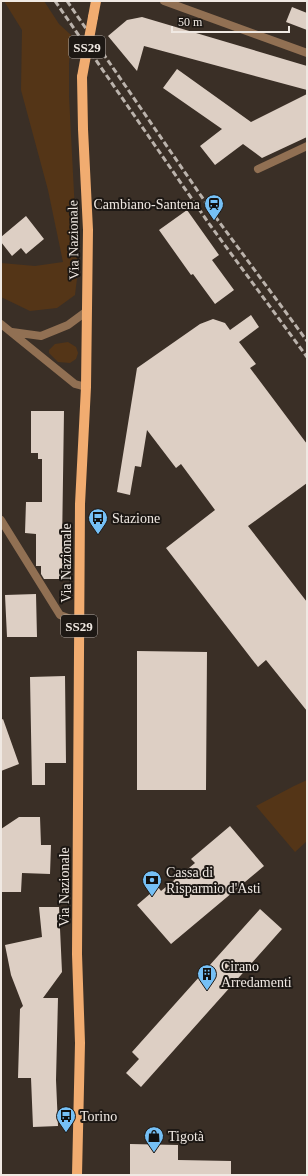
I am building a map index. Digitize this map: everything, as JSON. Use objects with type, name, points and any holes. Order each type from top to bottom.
[{"type":"main road","name":"Via Nazionale","points":[[77,1175],[80,1043],[77,954],[80,504],[86,387],[88,230],[82,77],[96,1]]},
{"type":"street","points":[[164,1],[307,53]]},
{"type":"street","points":[[258,169],[307,146]]},
{"type":"street","points":[[11,332],[41,336],[68,325],[87,311]]},
{"type":"street","points":[[1,324],[75,384],[86,387]]},
{"type":"street","points":[[1,520],[60,615],[79,622]]},
{"type":"shaded area","points":[[4,1],[44,1],[59,24],[71,35],[69,96],[78,270],[75,295],[57,308],[30,311],[1,297],[1,263],[35,266],[63,262],[48,190],[21,90],[22,30]]},
{"type":"shaded area","points":[[68,342],[76,347],[78,353],[76,359],[70,363],[58,362],[49,353],[49,350],[55,344]]},
{"type":"shaded area","points":[[307,780],[307,841],[295,852],[256,806]]},
{"type":"building","points":[[292,7],[307,13],[307,30],[286,22]]},
{"type":"building","points":[[142,17],[307,66],[307,90],[144,46],[137,71],[108,36],[127,20]]},
{"type":"building","points":[[177,69],[251,122],[307,94],[307,137],[262,158],[243,144],[215,165],[200,146],[222,129],[163,88]]},
{"type":"building","points":[[187,210],[219,255],[212,260],[234,290],[215,304],[193,274],[191,275],[159,230]]},
{"type":"building","points":[[26,216],[44,239],[26,254],[21,248],[12,256],[1,242],[1,237]]},
{"type":"building","points":[[251,315],[259,327],[239,342],[256,364],[250,368],[307,444],[307,483],[248,526],[307,602],[307,711],[266,660],[258,667],[166,548],[215,510],[181,464],[176,468],[147,430],[141,467],[135,466],[130,495],[117,492],[137,368],[200,324],[213,319],[225,323],[230,330]]},
{"type":"building","points":[[31,411],[64,411],[62,546],[67,546],[67,579],[44,579],[41,574],[41,566],[36,566],[36,534],[25,533],[26,502],[42,502],[42,459],[38,459],[38,453],[31,453]]},
{"type":"building","points":[[36,594],[37,637],[7,637],[5,595]]},
{"type":"building","points":[[137,651],[207,652],[206,790],[137,790]]},
{"type":"building","points":[[65,676],[66,763],[45,763],[45,785],[32,785],[30,677]]},
{"type":"building","points":[[3,719],[19,764],[1,771],[1,720]]},
{"type":"building","points":[[19,817],[40,817],[41,845],[51,845],[50,874],[22,873],[21,892],[1,892],[1,829]]},
{"type":"building","points":[[230,826],[264,866],[171,944],[137,905],[158,887],[161,891],[195,863],[191,859]]},
{"type":"building","points":[[39,907],[59,907],[62,972],[43,998],[58,998],[56,1080],[58,1126],[33,1127],[31,1078],[18,1078],[20,1009],[23,1006],[11,975],[5,945],[42,937]]},
{"type":"building","name":"Cirano Arredamenti","points":[[260,909],[282,929],[141,1087],[126,1073],[139,1059],[132,1052]]},
{"type":"building","name":"Tigotà","points":[[130,1144],[178,1145],[178,1160],[231,1161],[231,1175],[130,1175]]},
{"type":"railway","points":[[55,1],[210,225],[307,357]]},
{"type":"railway","points":[[67,1],[217,219],[307,341]]},
{"type":"place","name":"Cambiano-Santena","points":[[214,221]]},
{"type":"place","name":"Stazione","points":[[98,535]]},
{"type":"place","name":"Cassa di Risparmio d'Asti","points":[[152,897]]},
{"type":"place","name":"Cirano Arredamenti","points":[[207,991]]},
{"type":"place","name":"Torino","points":[[66,1133]]},
{"type":"place","name":"Tigotà","points":[[154,1153]]}]
